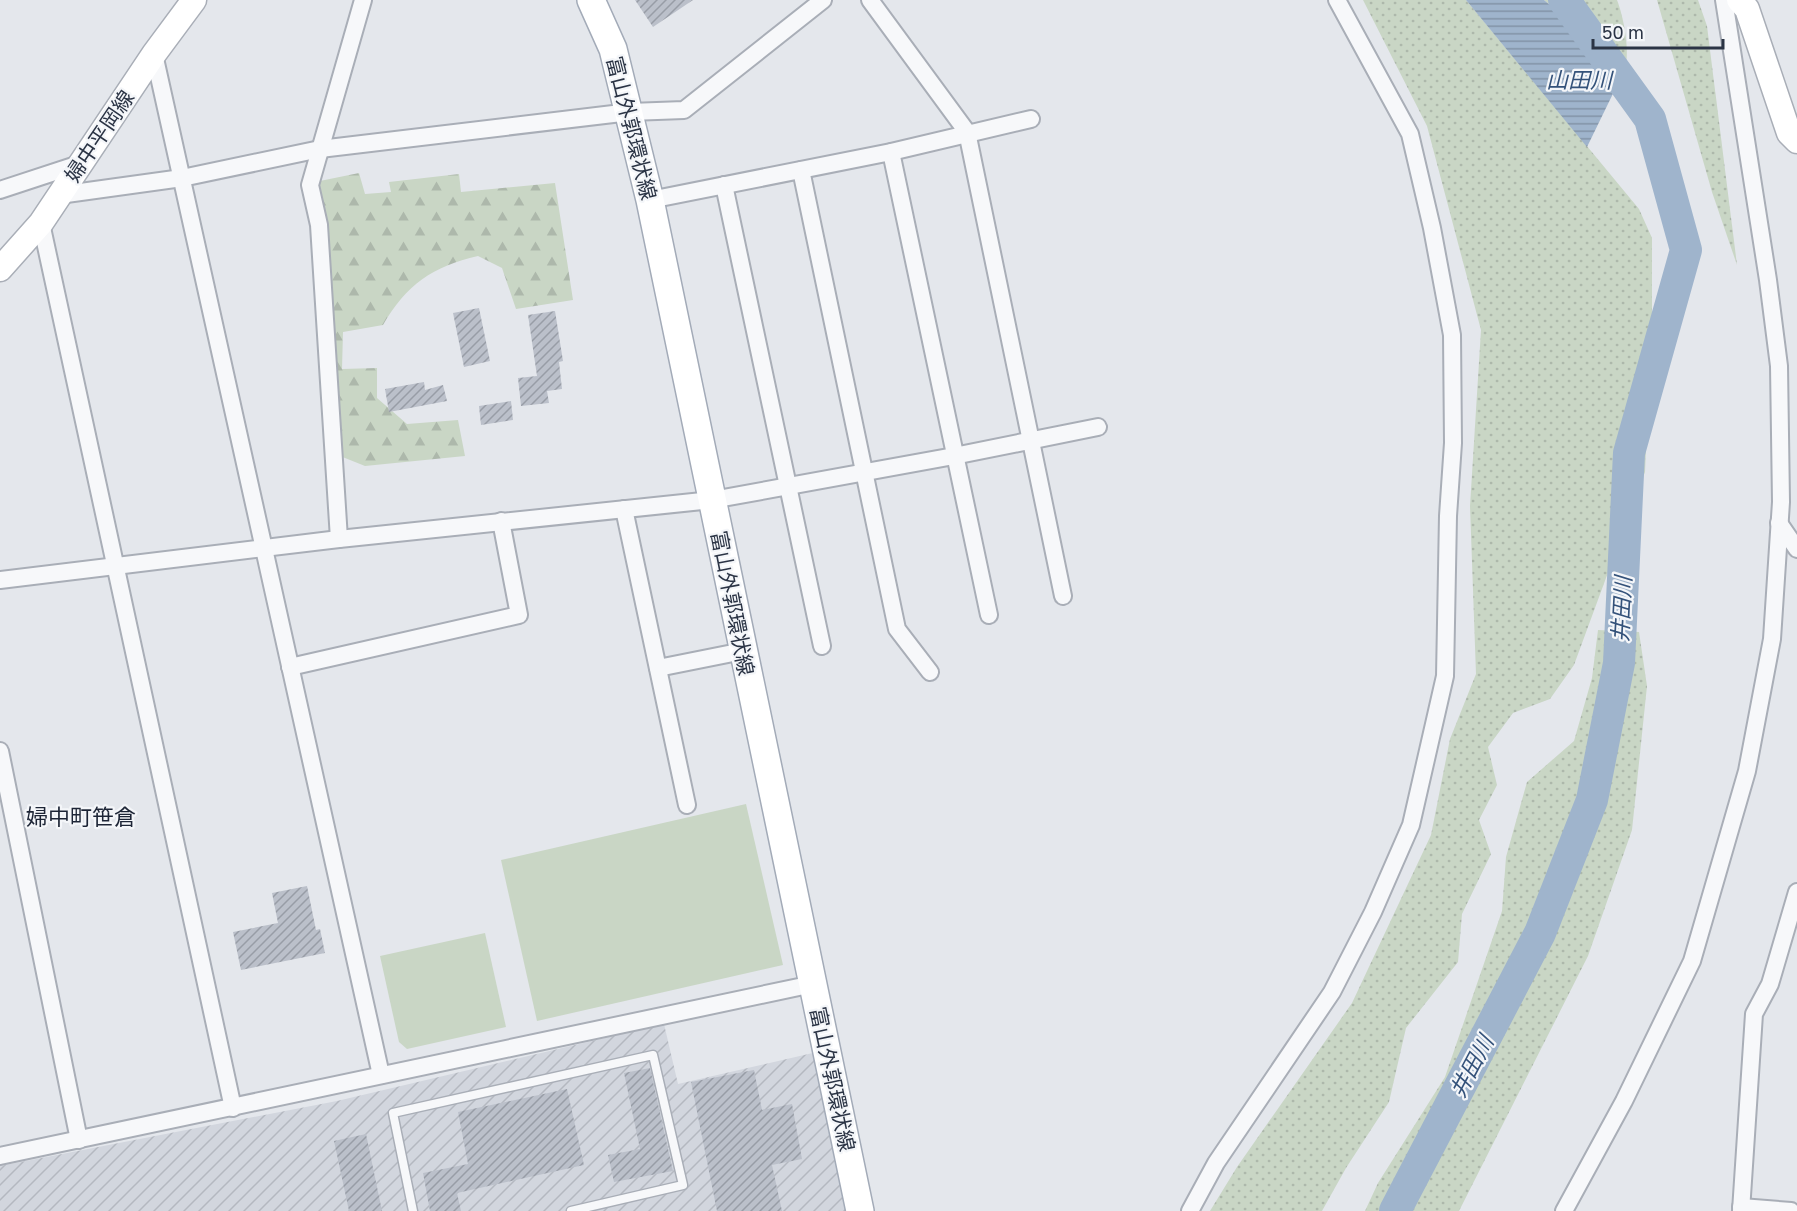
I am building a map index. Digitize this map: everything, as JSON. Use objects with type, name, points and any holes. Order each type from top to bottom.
[{"type":"main road","name":"婦中平岡線","points":[[0,269],[40,224],[154,54],[194,0]]},
{"type":"main road","name":"富山外郭環状線","points":[[591,0],[613,50],[650,200],[860,1211]]},
{"type":"main road","points":[[1739,0],[1747,9],[1789,133],[1797,141]]},
{"type":"street","points":[[339,539],[319,225],[310,185],[363,0]]},
{"type":"street","points":[[60,195],[182,178],[320,149],[630,112],[684,110],[824,0]]},
{"type":"street","points":[[870,0],[968,132],[1063,596]]},
{"type":"street","points":[[1190,1211],[1216,1163],[1332,992],[1373,912],[1411,825],[1445,676],[1452,442],[1452,335],[1432,228],[1410,134],[1338,0]]},
{"type":"street","points":[[1564,1211],[1624,1101],[1692,962],[1747,771],[1772,639],[1779,523],[1779,366],[1768,280],[1724,0]]},
{"type":"street","points":[[154,54],[381,1075]]},
{"type":"street","points":[[650,200],[891,152],[968,132],[1031,119]]},
{"type":"street","points":[[891,152],[989,615]]},
{"type":"street","points":[[0,189],[79,164]]},
{"type":"street","points":[[801,170],[897,629],[930,672]]},
{"type":"street","points":[[724,185],[822,646]]},
{"type":"street","points":[[40,224],[117,567],[233,1108]]},
{"type":"street","points":[[0,580],[339,539],[712,500],[1098,427]]},
{"type":"street","points":[[624,509],[687,805]]},
{"type":"street","points":[[290,667],[519,615],[501,521]]},
{"type":"street","points":[[1779,523],[1797,549]]},
{"type":"street","points":[[658,668],[743,651]]},
{"type":"street","points":[[0,751],[79,1140]]},
{"type":"street","points":[[1791,1211],[1741,1209],[1754,1014],[1770,984],[1797,892]]},
{"type":"street","points":[[0,1156],[813,984]]},
{"type":"lane","points":[[413,1211],[393,1113],[653,1055],[683,1185],[571,1211]]},
{"type":"shaded area","points":[[664,1024],[678,1084],[817,1052],[850,1211],[0,1211],[0,1166],[337,1101]]},
{"type":"green space","points":[[1363,0],[1466,0],[1639,209],[1652,238],[1652,314],[1645,472],[1574,665],[1550,699],[1513,713],[1488,747],[1497,785],[1479,820],[1491,854],[1462,914],[1458,962],[1406,1028],[1389,1102],[1346,1168],[1322,1211],[1210,1211],[1237,1167],[1352,1003],[1431,835],[1450,739],[1476,674],[1470,506],[1481,330],[1427,126]]},
{"type":"green space","points":[[1544,0],[1617,0],[1626,35],[1625,69]]},
{"type":"green space","points":[[1657,0],[1698,0],[1707,26],[1737,265],[1712,192]]},
{"type":"green space","points":[[359,173],[365,194],[391,192],[389,182],[459,174],[461,192],[555,183],[573,300],[516,309],[502,268],[478,256],[447,265],[422,279],[401,299],[383,325],[343,332],[342,369],[377,368],[377,398],[407,424],[458,420],[465,456],[365,466],[335,454],[315,182]]},
{"type":"green space","points":[[1598,630],[1639,632],[1647,686],[1632,830],[1588,956],[1459,1211],[1365,1211],[1378,1183],[1445,1077],[1502,911],[1506,857],[1527,782],[1574,741],[1592,678]]},
{"type":"green space","points":[[746,804],[783,965],[537,1021],[501,860]]},
{"type":"green space","points":[[485,933],[506,1027],[407,1049],[399,1042],[380,956]]},
{"type":"water","name":"山田川","points":[[1466,0],[1544,0],[1625,69],[1587,147]]},
{"type":"building","points":[[635,0],[693,0],[653,27]]},
{"type":"building","points":[[479,308],[490,361],[464,367],[453,313]]},
{"type":"building","points":[[555,311],[563,361],[559,362],[562,389],[547,391],[549,403],[521,406],[518,378],[537,376],[528,315]]},
{"type":"building","points":[[424,382],[425,390],[443,385],[447,401],[389,412],[385,389]]},
{"type":"building","points":[[511,401],[513,420],[481,425],[479,406]]},
{"type":"building","points":[[307,886],[316,930],[320,929],[325,953],[241,970],[233,932],[278,923],[272,893]]},
{"type":"building","points":[[650,1068],[673,1171],[614,1182],[608,1155],[640,1149],[624,1073]]},
{"type":"building","points":[[754,1070],[762,1110],[792,1104],[802,1159],[772,1165],[782,1211],[717,1211],[691,1082]]},
{"type":"building","points":[[567,1089],[584,1165],[457,1193],[461,1211],[430,1211],[423,1173],[468,1164],[458,1112]]},
{"type":"building","points":[[366,1134],[382,1211],[349,1211],[334,1141]]},
{"type":"waterway","name":"井田川","points":[[1395,1211],[1540,933],[1592,800],[1619,663],[1629,453],[1686,250],[1650,119],[1564,0]]},
{"type":"district","name":"婦中町笹倉","points":[[81,816]]}]
